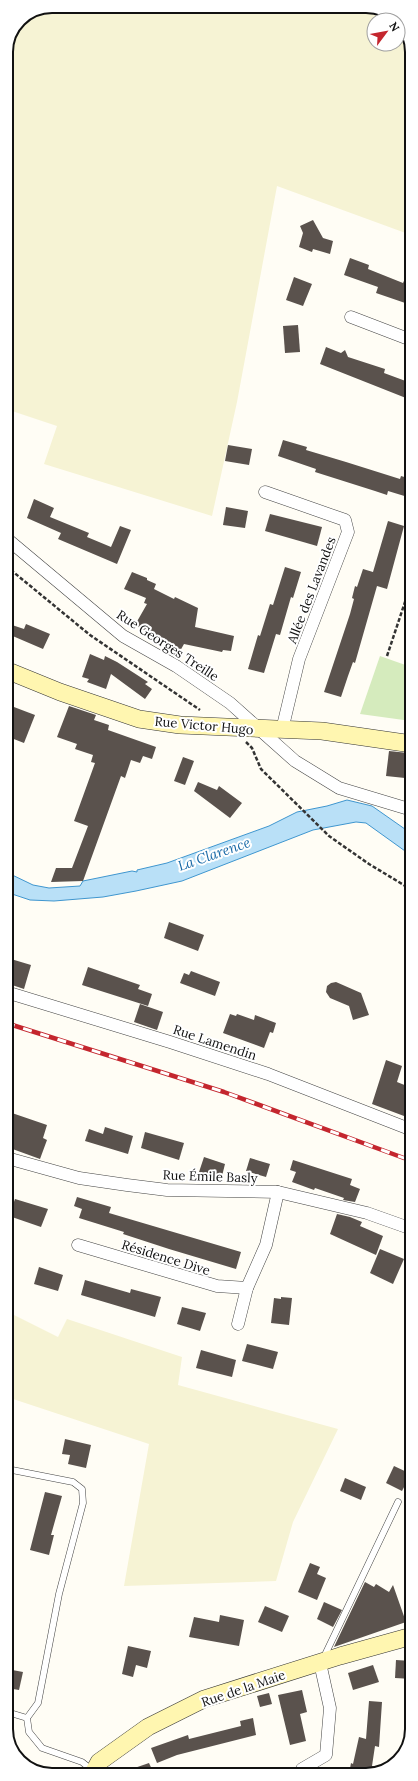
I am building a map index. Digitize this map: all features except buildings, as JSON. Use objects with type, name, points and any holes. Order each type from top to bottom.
[{"type":"main road","name":"Rue Victor Hugo","points":[[13,673],[60,692],[139,719],[180,726],[260,730]]},
{"type":"main road","points":[[260,730],[322,731],[405,743]]},
{"type":"main road","name":"Rue de la Maie","points":[[96,1768],[99,1762],[148,1727],[204,1699],[321,1662],[405,1638]]},
{"type":"street","points":[[350,317],[405,338]]},
{"type":"street","name":"Allée des Lavandes","points":[[265,492],[345,520],[348,532],[299,659],[282,730]]},
{"type":"street","name":"Rue Georges Treille","points":[[13,544],[123,636],[197,680],[230,703],[260,730]]},
{"type":"street","name":"Rue Victor Hugo","points":[[260,730],[296,761],[339,788],[405,808]]},
{"type":"street","name":"Rue Lamendin","points":[[13,994],[170,1042],[268,1074],[405,1127]]},
{"type":"street","name":"Rue Émile Basly","points":[[13,1160],[79,1178],[167,1190],[278,1192],[367,1213],[405,1227]]},
{"type":"street","points":[[238,1324],[247,1288],[266,1245],[278,1192]]},
{"type":"street","name":"Résidence Dive","points":[[78,1245],[217,1286],[247,1288]]},
{"type":"street","points":[[304,1768],[326,1755],[330,1708],[321,1662]]},
{"type":"lane","points":[[13,1469],[73,1482],[82,1490],[83,1503],[59,1594],[38,1703],[27,1718],[29,1732],[42,1748],[82,1762],[88,1768]]},
{"type":"lane","points":[[321,1662],[398,1502]]},
{"type":"lane","points":[[374,1534],[381,1538]]},
{"type":"lane","points":[[13,1714],[27,1718]]},
{"type":"path","points":[[13,572],[90,635],[205,712]]},
{"type":"path","points":[[387,656],[405,602]]},
{"type":"path","points":[[242,738],[252,748],[261,769],[329,836],[369,864],[405,886]]},
{"type":"shaded area","points":[[52,13],[366,13],[366,52],[405,52],[405,233],[277,186],[237,402],[212,516],[44,464],[57,426],[13,411],[13,52],[16,37],[24,24],[37,16]]},
{"type":"shaded area","points":[[13,1314],[58,1337],[67,1319],[182,1357],[178,1385],[338,1429],[293,1522],[276,1581],[124,1586],[149,1444],[13,1399]]},
{"type":"green space","points":[[380,656],[405,665],[405,720],[360,714]]},
{"type":"water","name":"La Clarence","points":[[347,800],[372,806],[405,829],[405,851],[366,823],[356,822],[313,830],[182,881],[136,891],[103,897],[54,901],[30,900],[13,894],[13,875],[33,885],[49,888],[80,886],[83,881],[132,871],[137,872],[137,870],[167,863],[269,826],[297,812]]},
{"type":"railway","points":[[13,1025],[224,1092],[405,1158]]}]
